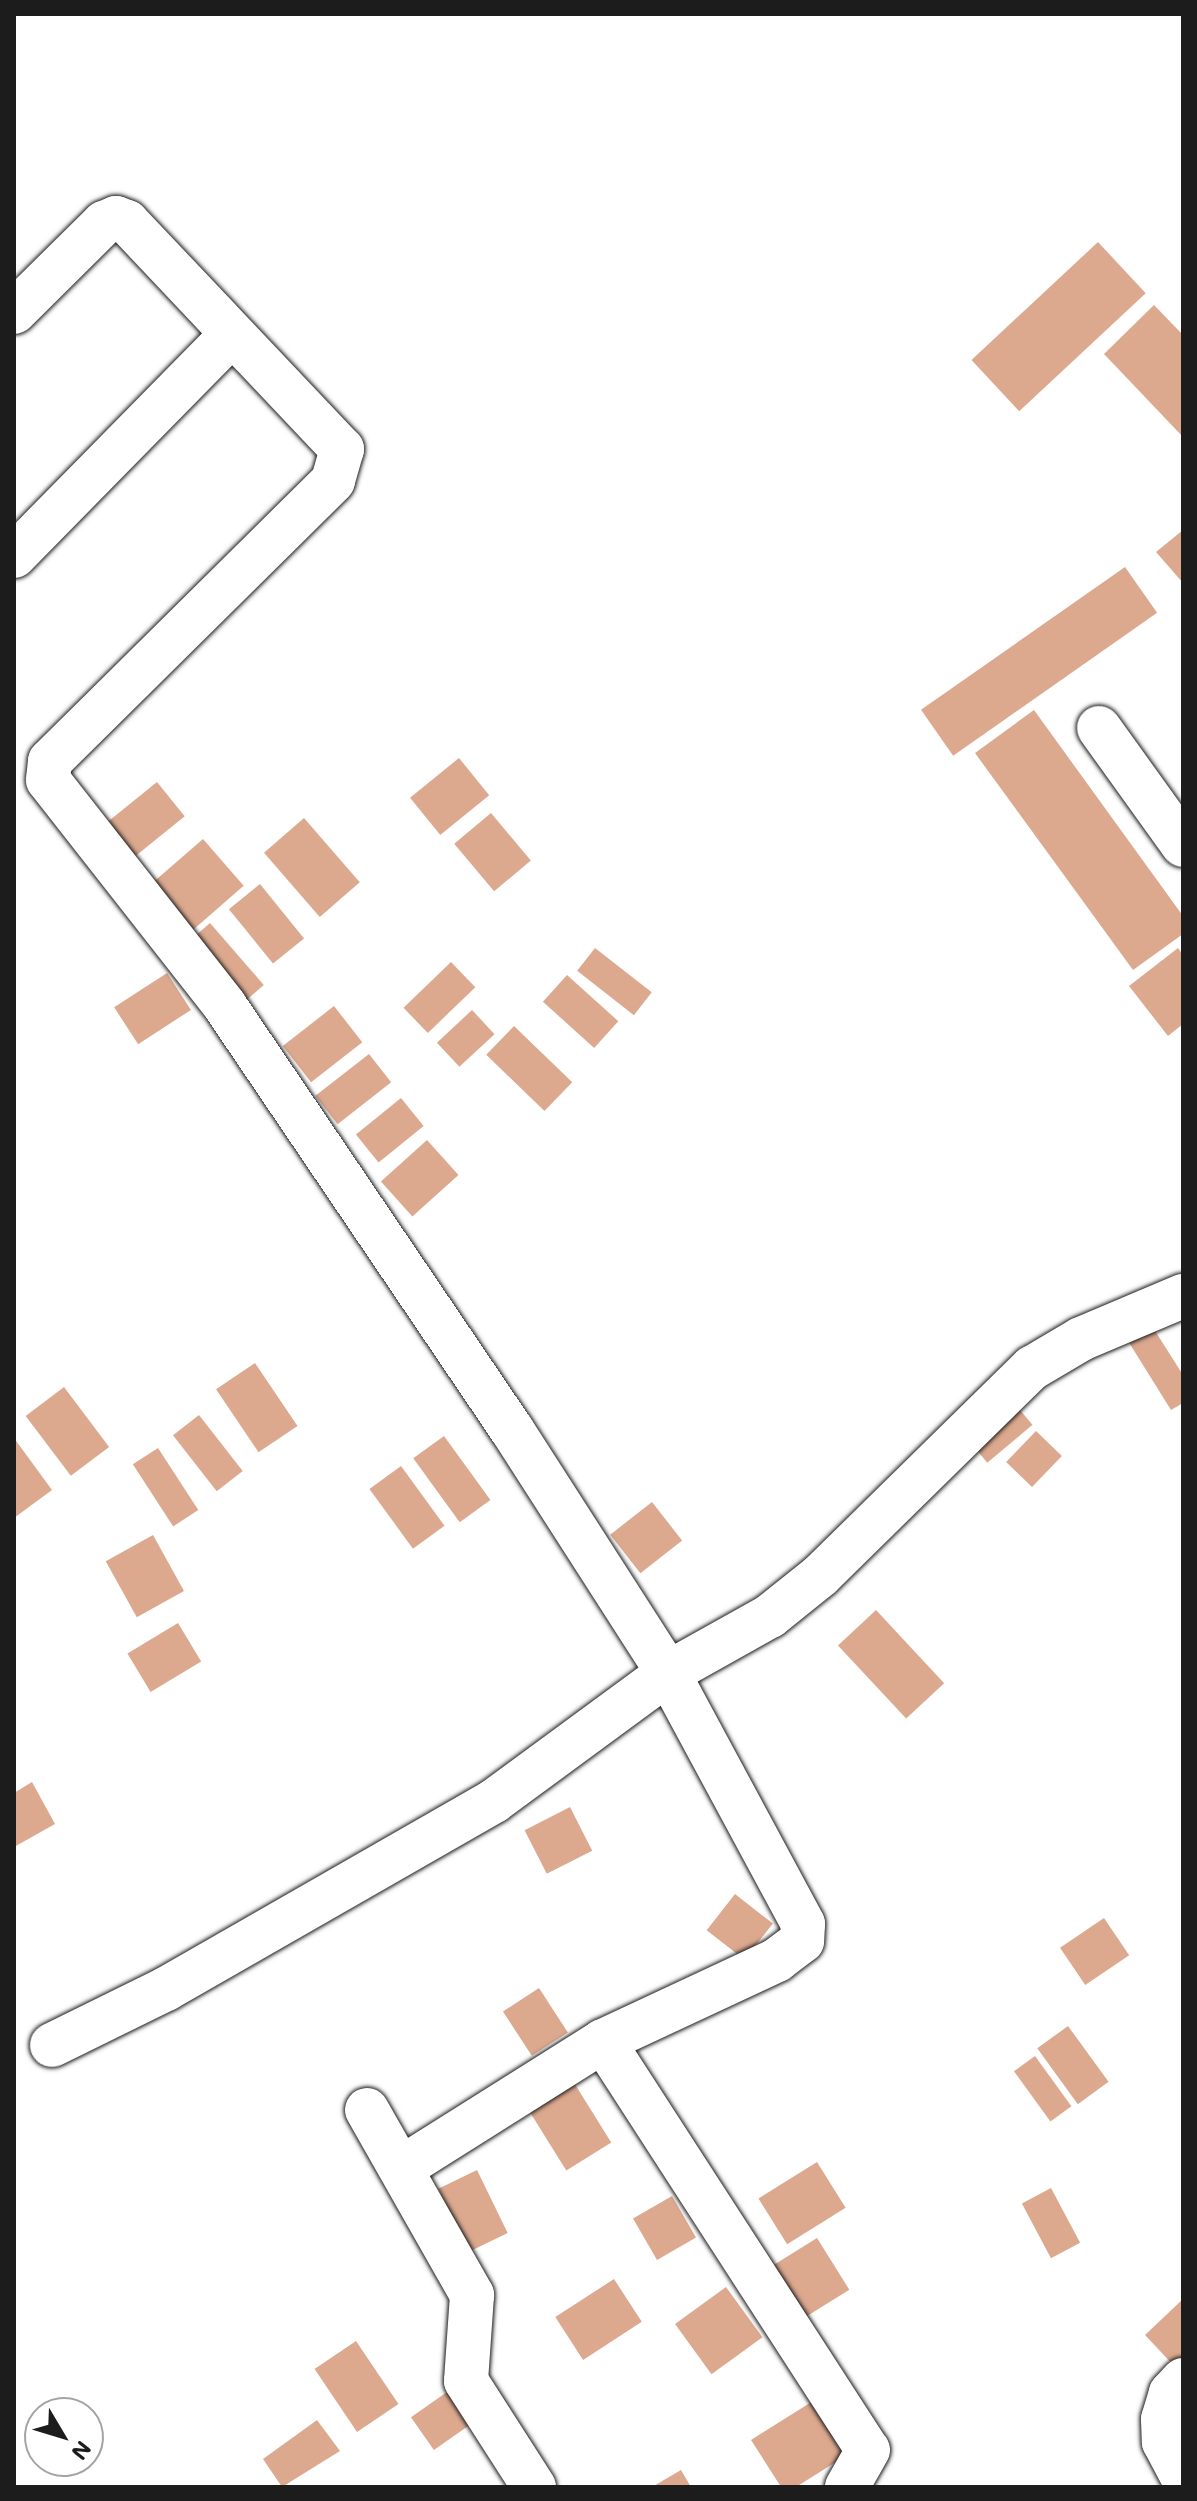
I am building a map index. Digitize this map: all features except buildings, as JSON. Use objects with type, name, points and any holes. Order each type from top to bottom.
[{"type":"street","points":[[22,286],[104,223],[116,218],[127,222],[231,335],[339,445],[343,455],[338,473],[50,761],[48,780],[225,1006],[486,1390],[668,1673],[803,1924],[802,1941],[777,1960],[603,2041],[401,2168]]},
{"type":"street","points":[[14,556],[231,335]]},
{"type":"street","points":[[1099,728],[1183,845]]},
{"type":"street","points":[[52,2045],[166,1989],[494,1801],[668,1673],[770,1616],[821,1575],[914,1487],[968,1425],[1032,1368],[1081,1339],[1183,1296]]},
{"type":"street","points":[[603,2041],[868,2450],[847,2487]]},
{"type":"street","points":[[367,2110],[472,2295],[466,2381],[534,2487]]},
{"type":"street","points":[[1183,2380],[1171,2393],[1163,2419],[1164,2442],[1183,2477]]}]
